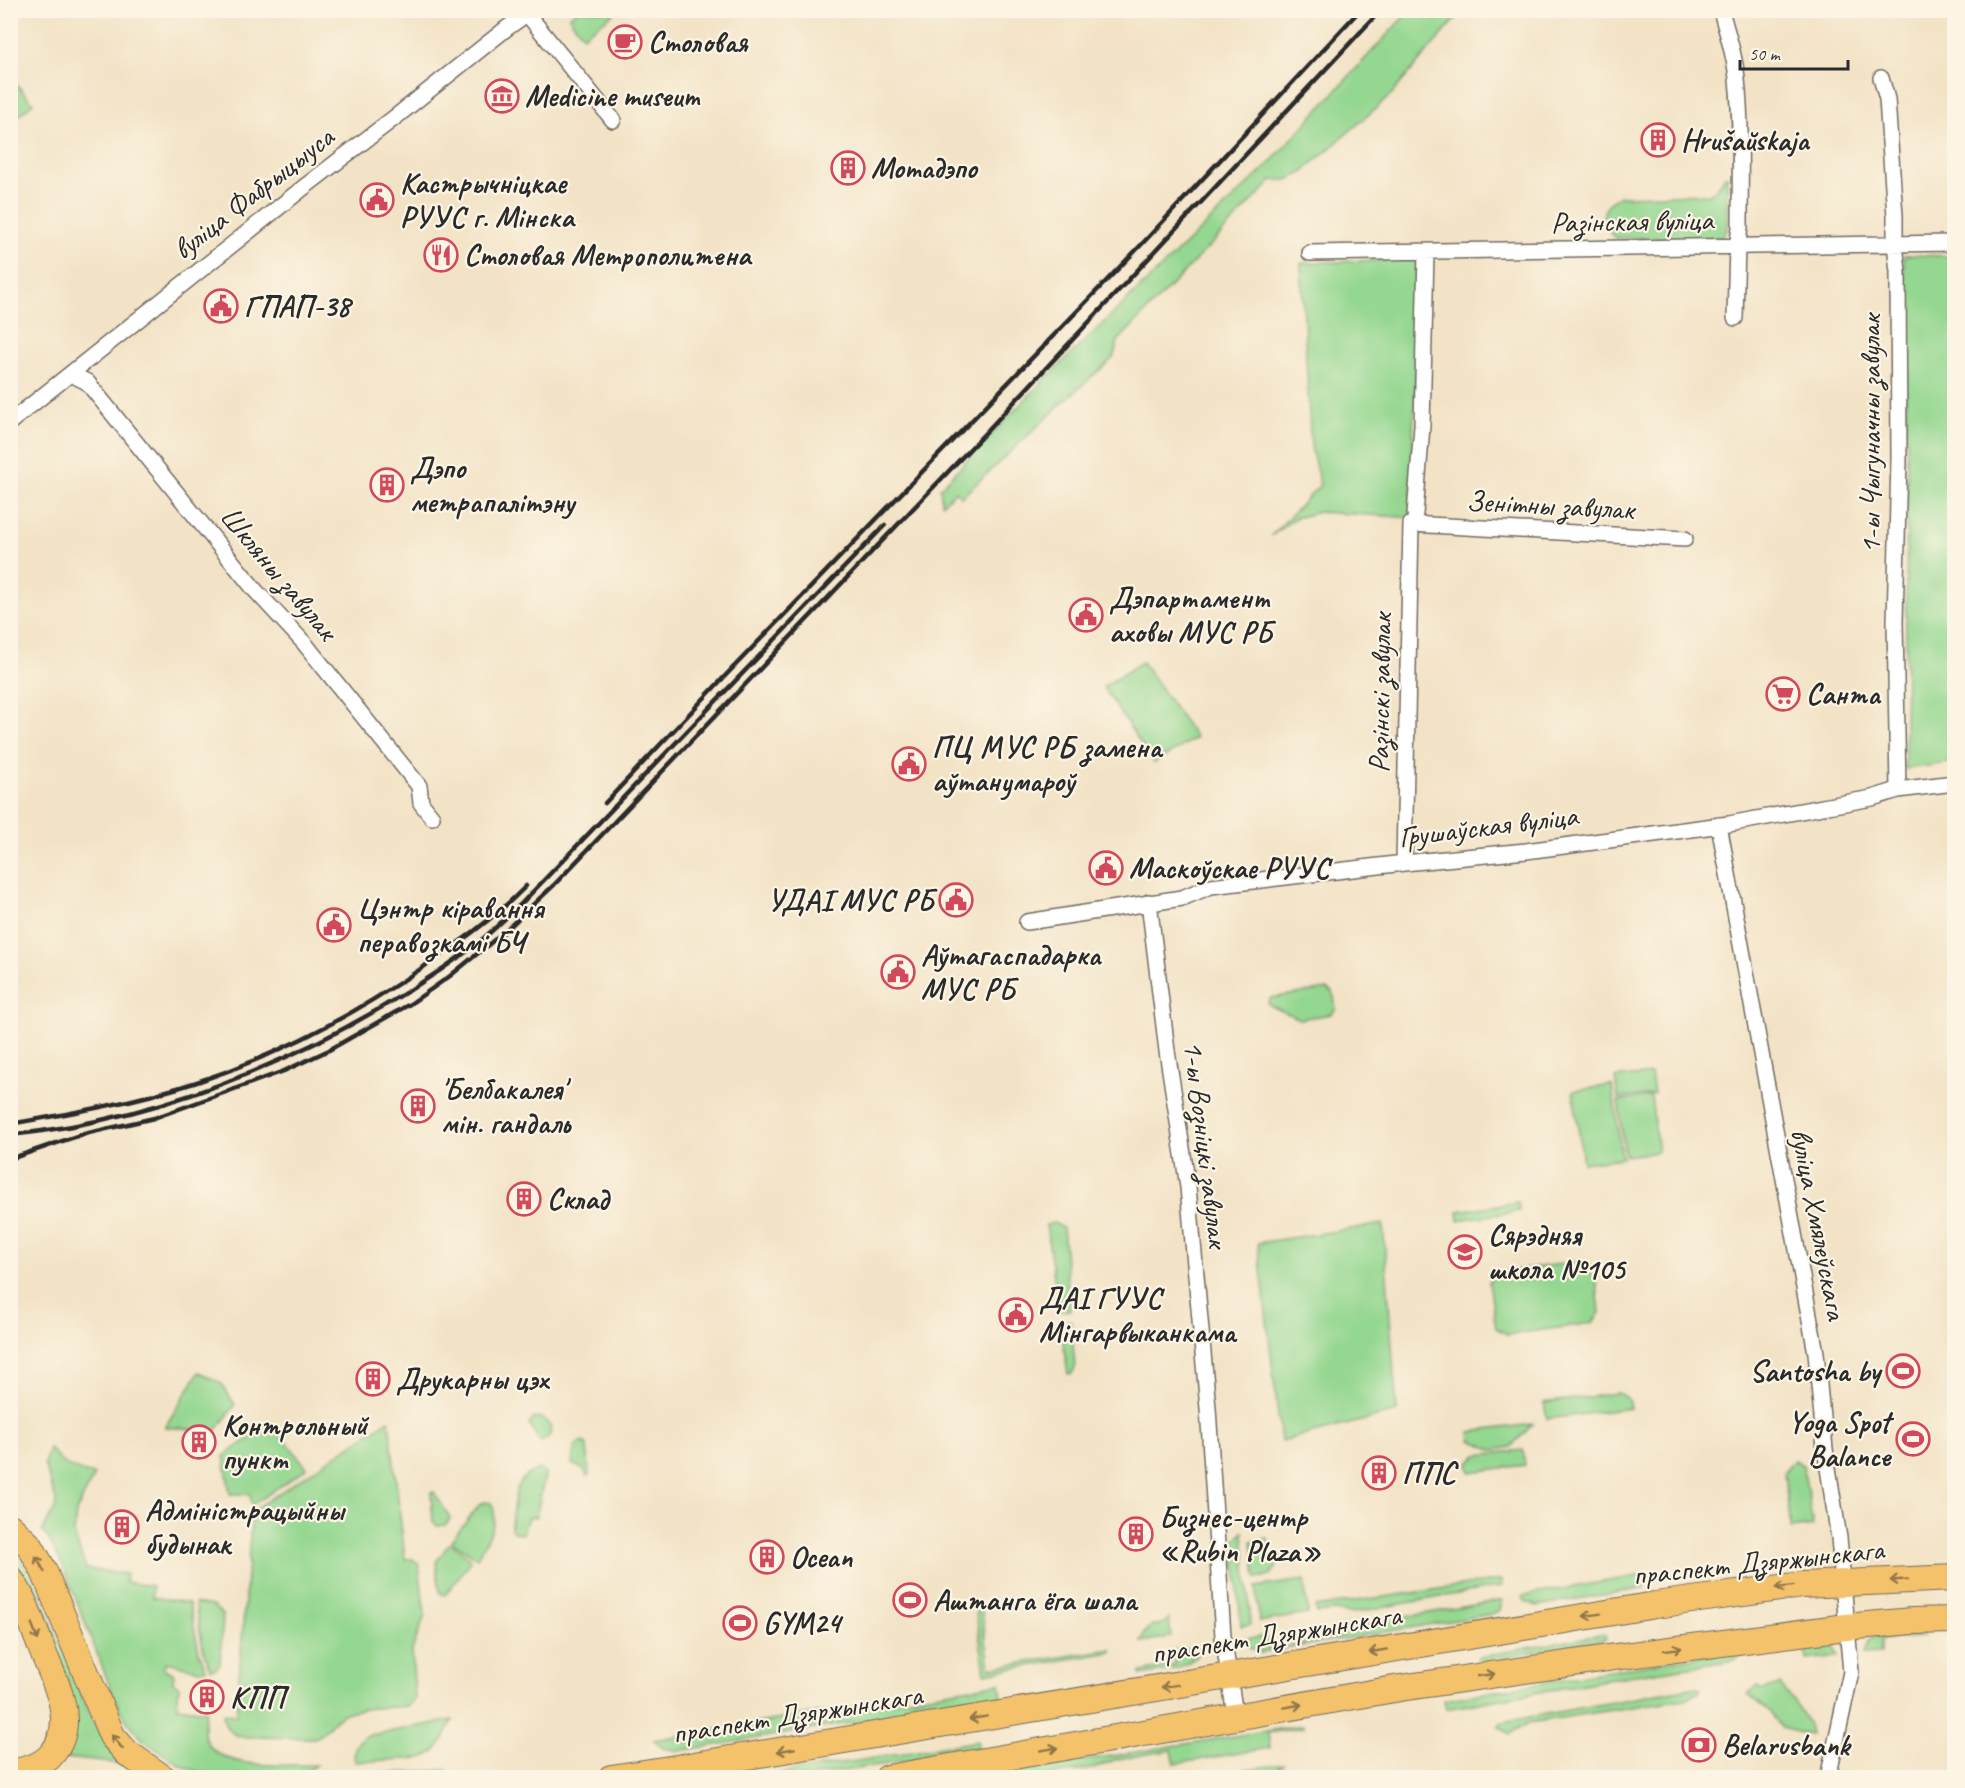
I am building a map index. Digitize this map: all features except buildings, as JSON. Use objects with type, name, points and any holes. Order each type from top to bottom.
[{"type":"main road","points":[[10,1527],[30,1546],[44,1569],[112,1736],[127,1753],[163,1778]]},
{"type":"main road","name":"праспект Дзяржынскага","points":[[611,1778],[1655,1605],[1802,1585],[1954,1578]]},
{"type":"main road","points":[[10,1579],[27,1612],[61,1700],[65,1728],[59,1746],[47,1760],[22,1771],[10,1772]]},
{"type":"main road","points":[[888,1778],[1236,1716],[1468,1678],[1846,1627],[1954,1620]]},
{"type":"street","points":[[1721,10],[1733,50],[1740,122],[1740,228],[1737,246],[1735,318]]},
{"type":"street","points":[[528,12],[613,120]]},
{"type":"street","name":"вуліца Фабрыцыуса","points":[[10,422],[196,272],[528,12]]},
{"type":"street","name":"1-ы Чыгуначны завулак","points":[[1881,78],[1887,99],[1895,216],[1894,243],[1898,272],[1899,459],[1894,622],[1898,790]]},
{"type":"street","name":"Разінская вуліца","points":[[1310,254],[1954,243]]},
{"type":"street","name":"Разінскі завулак","points":[[1404,863],[1413,519],[1422,426],[1426,252]]},
{"type":"street","name":"Шкляны завулак","points":[[71,374],[87,382],[255,590],[305,644],[419,786],[421,803],[432,817]]},
{"type":"street","name":"Зенітны завулак","points":[[1413,519],[1685,539]]},
{"type":"street","name":"Грушаўская вуліца","points":[[1028,922],[1182,898],[1211,886],[1527,851],[1719,825],[1872,798],[1898,790],[1954,783]]},
{"type":"street","name":"вуліца Хмялеўскага","points":[[1719,825],[1816,1353],[1818,1393],[1844,1584],[1851,1672],[1828,1778]]},
{"type":"street","name":"1-ы Возніцкі завулак","points":[[1149,902],[1167,1051],[1189,1198],[1208,1408],[1223,1636],[1236,1716]]},
{"type":"green space","points":[[577,11],[617,11],[583,36],[569,17]]},
{"type":"green space","points":[[1409,11],[1462,11],[1390,96],[1300,174],[1287,180],[1273,180],[1118,341],[1113,358],[974,486],[961,497],[956,491],[942,504],[940,488],[1044,380],[1266,167]]},
{"type":"green space","points":[[10,77],[33,103],[11,122],[10,122]]},
{"type":"green space","points":[[1727,176],[1727,230],[1721,238],[1616,238],[1606,227],[1603,216],[1605,210],[1613,200],[1620,196],[1709,194],[1716,189]]},
{"type":"green space","points":[[1904,255],[1954,256],[1954,762],[1905,769],[1907,475]]},
{"type":"green space","points":[[1420,259],[1410,514],[1417,518],[1319,512],[1295,518],[1271,536],[1320,485],[1311,447],[1301,263]]},
{"type":"green space","points":[[1142,662],[1196,738],[1154,763],[1103,687]]},
{"type":"green space","points":[[1327,989],[1333,992],[1336,1009],[1332,1014],[1299,1019],[1269,1005],[1268,1002],[1271,998]]},
{"type":"green space","points":[[1651,1074],[1654,1094],[1618,1098],[1615,1078]]},
{"type":"green space","points":[[1612,1085],[1622,1158],[1583,1163],[1573,1091]]},
{"type":"green space","points":[[1651,1096],[1658,1152],[1625,1156],[1618,1101]]},
{"type":"green space","points":[[1518,1202],[1519,1211],[1459,1220],[1458,1211]]},
{"type":"green space","points":[[1054,1223],[1063,1228],[1070,1310],[1059,1311],[1046,1225]]},
{"type":"green space","points":[[1383,1224],[1397,1412],[1281,1441],[1258,1243]]},
{"type":"green space","points":[[1582,1261],[1595,1269],[1600,1313],[1592,1323],[1508,1335],[1496,1328],[1489,1282],[1497,1273]]},
{"type":"green space","points":[[1071,1321],[1075,1368],[1072,1373],[1068,1374],[1060,1322]]},
{"type":"green space","points":[[199,1372],[221,1383],[235,1405],[216,1431],[165,1427]]},
{"type":"green space","points":[[1618,1393],[1628,1399],[1630,1408],[1547,1419],[1544,1403]]},
{"type":"green space","points":[[540,1417],[548,1422],[551,1429],[550,1435],[543,1441],[540,1441],[529,1425],[533,1419]]},
{"type":"green space","points":[[389,1420],[405,1559],[413,1559],[419,1565],[425,1615],[412,1650],[415,1698],[408,1706],[355,1710],[347,1713],[337,1718],[315,1738],[242,1737],[233,1734],[226,1726],[223,1714],[236,1715],[252,1511]]},
{"type":"green space","points":[[272,1423],[307,1468],[252,1505],[250,1494],[230,1494],[224,1456]]},
{"type":"green space","points":[[1533,1424],[1511,1447],[1493,1450],[1471,1440],[1470,1432]]},
{"type":"green space","points":[[580,1442],[587,1446],[589,1474],[587,1476],[583,1469],[572,1464],[574,1448]]},
{"type":"green space","points":[[49,1448],[69,1466],[94,1475],[76,1512],[74,1534],[86,1569],[126,1574],[125,1582],[152,1586],[152,1597],[189,1603],[199,1652],[206,1669],[199,1670],[166,1662],[163,1668],[174,1674],[173,1682],[179,1687],[177,1707],[206,1711],[204,1734],[210,1746],[221,1755],[235,1761],[270,1765],[316,1765],[299,1777],[219,1776],[178,1764],[144,1741],[128,1723],[116,1702],[63,1566],[42,1531],[55,1509],[56,1500],[44,1464]]},
{"type":"green space","points":[[1523,1450],[1525,1465],[1470,1472],[1468,1464],[1477,1455]]},
{"type":"green space","points":[[1794,1460],[1803,1465],[1813,1526],[1791,1529],[1784,1473]]},
{"type":"green space","points":[[539,1469],[545,1475],[536,1517],[529,1517],[523,1534],[514,1532],[511,1524],[516,1491],[524,1478]]},
{"type":"green space","points":[[431,1492],[434,1492],[449,1516],[450,1519],[445,1525],[437,1526],[433,1521]]},
{"type":"green space","points":[[491,1503],[494,1509],[493,1524],[477,1558],[451,1541],[480,1504]]},
{"type":"green space","points":[[1243,1532],[1251,1624],[1241,1626],[1234,1541]]},
{"type":"green space","points":[[1268,1538],[1270,1554],[1276,1557],[1278,1565],[1270,1576],[1256,1578],[1252,1541]]},
{"type":"green space","points":[[449,1544],[452,1544],[471,1561],[444,1595],[440,1593],[436,1562]]},
{"type":"green space","points":[[10,1545],[35,1581],[96,1727],[123,1764],[64,1756],[68,1682],[34,1591],[11,1564]]},
{"type":"green space","points":[[1642,1575],[1644,1588],[1537,1606],[1525,1601],[1522,1596]]},
{"type":"green space","points":[[1304,1580],[1308,1614],[1259,1622],[1256,1587]]},
{"type":"green space","points":[[1501,1580],[1502,1586],[1351,1613],[1334,1611],[1316,1613],[1315,1607]]},
{"type":"green space","points":[[1503,1600],[1500,1610],[1492,1614],[1261,1653],[1249,1647],[1246,1639],[1266,1636],[1269,1649],[1340,1637],[1355,1626]]},
{"type":"green space","points":[[195,1603],[213,1606],[223,1615],[220,1664],[216,1668],[211,1669],[204,1653]]},
{"type":"green space","points":[[975,1606],[981,1606],[990,1668],[1111,1649],[1112,1652],[985,1673]]},
{"type":"green space","points":[[1169,1619],[1171,1637],[1141,1642],[1151,1626],[1162,1624]]},
{"type":"green space","points":[[1923,1633],[1923,1637],[1881,1639],[1881,1653],[1865,1654],[1869,1641],[1873,1637]]},
{"type":"green space","points":[[1605,1634],[1606,1639],[1479,1662],[1478,1657]]},
{"type":"green space","points":[[1825,1639],[1835,1645],[1838,1656],[1807,1660],[1806,1645],[1752,1651],[1734,1660],[1622,1677],[1446,1709],[1444,1700],[1660,1662]]},
{"type":"green space","points":[[1200,1647],[1196,1655],[1183,1666],[1140,1675],[1140,1672],[1175,1665],[1173,1651]]},
{"type":"green space","points":[[1000,1683],[1002,1698],[679,1751],[663,1748],[654,1740]]},
{"type":"green space","points":[[1780,1685],[1803,1714],[1810,1735],[1781,1728],[1769,1711],[1748,1694],[1757,1686],[1761,1690]]},
{"type":"green space","points":[[1700,1688],[1700,1692],[1684,1699],[1528,1723],[1510,1734],[1499,1727],[1502,1722]]},
{"type":"green space","points":[[453,1720],[441,1744],[427,1756],[355,1762],[355,1748],[365,1736]]},
{"type":"green space","points":[[1303,1725],[1304,1727],[1268,1733],[1270,1748],[1175,1764],[1172,1750],[1117,1759],[1096,1768],[1039,1777],[981,1777]]},
{"type":"green space","points":[[977,1741],[979,1749],[805,1777],[754,1778]]},
{"type":"green space","points":[[1284,1764],[1271,1777],[1188,1777]]},
{"type":"green space","points":[[447,1770],[448,1777],[351,1778],[351,1775]]},
{"type":"railway","points":[[605,803],[1141,245],[1360,10]]},
{"type":"railway","points":[[10,1159],[80,1135],[154,1118],[284,1071],[329,1050],[410,1004],[450,976],[504,932],[554,885],[987,431],[1381,10]]},
{"type":"railway","points":[[10,1135],[71,1126],[132,1112],[192,1094],[252,1072],[365,1017],[418,985],[469,950],[520,905],[885,525]]},
{"type":"railway","points":[[10,1124],[104,1106],[174,1089],[226,1072],[284,1048],[366,1004],[419,970],[488,920],[526,886]]},
{"type":"place","name":"Столовая","points":[[625,42]]},
{"type":"place","name":"Medicine museum","points":[[502,96]]},
{"type":"place","name":"Hrušaŭskaja","points":[[1658,140]]},
{"type":"place","name":"Мотадэпо","points":[[848,168]]},
{"type":"place","name":"Кастрычніцкае РУУС г. Мінска","points":[[377,200]]},
{"type":"place","name":"Столовая Метрополитена","points":[[441,255]]},
{"type":"place","name":"ГПАП-38","points":[[221,306]]},
{"type":"place","name":"Дэпо метрапалітэну","points":[[387,485]]},
{"type":"place","name":"Дэпартамент аховы МУС РБ","points":[[1086,615]]},
{"type":"place","name":"Санта","points":[[1783,694]]},
{"type":"place","name":"ПЦ МУС РБ замена аўтанумароў","points":[[909,764]]},
{"type":"place","name":"Маскоўскае РУУС","points":[[1106,868]]},
{"type":"place","name":"УДАІ МУС РБ","points":[[956,900]]},
{"type":"place","name":"Цэнтр кіравання перавозкамі БЧ","points":[[334,925]]},
{"type":"place","name":"Аўтагаспадарка МУС РБ","points":[[898,972]]},
{"type":"place","name":"'Белбакалея' мін. гандаль","points":[[418,1106]]},
{"type":"place","name":"Склад","points":[[524,1199]]},
{"type":"place","name":"Сярэдняя школа №105","points":[[1465,1252]]},
{"type":"place","name":"ДАІ ГУУС Мінгарвыканкама","points":[[1016,1315]]},
{"type":"place","name":"Santosha by","points":[[1903,1371]]},
{"type":"place","name":"Друкарны цэх","points":[[373,1379]]},
{"type":"place","name":"Yoga Spot Balance","points":[[1913,1439]]},
{"type":"place","name":"Контрольный пункт","points":[[199,1442]]},
{"type":"place","name":"ППС","points":[[1379,1473]]},
{"type":"place","name":"Адміністрацыйны будынак","points":[[122,1527]]},
{"type":"place","name":"Бизнес-центр «Rubin Plaza»","points":[[1136,1534]]},
{"type":"place","name":"Ocean","points":[[767,1557]]},
{"type":"place","name":"Аштанга ёга шала","points":[[910,1600]]},
{"type":"place","name":"GYM24","points":[[740,1623]]},
{"type":"place","name":"КПП","points":[[207,1697]]},
{"type":"place","name":"Belarusbank","points":[[1699,1745]]}]
